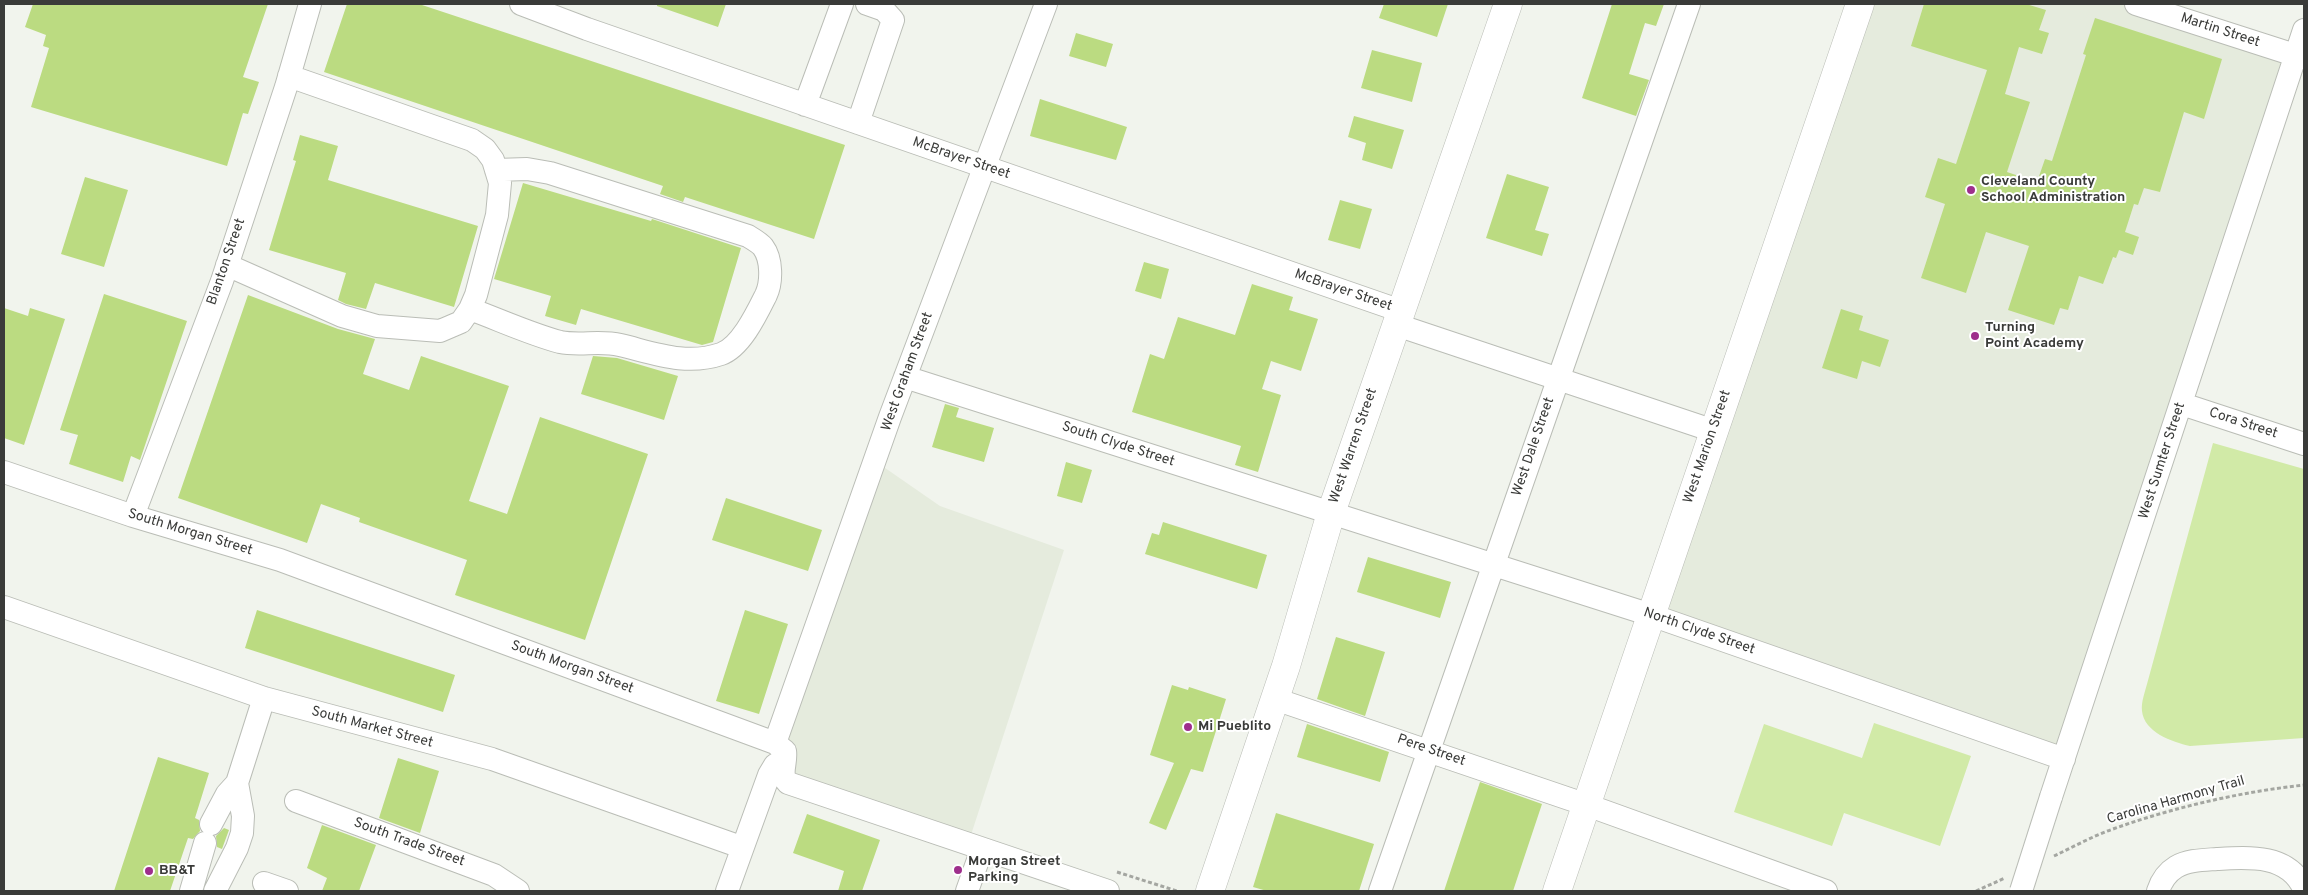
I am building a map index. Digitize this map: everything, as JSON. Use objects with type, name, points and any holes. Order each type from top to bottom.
[{"type":"main road","name":"West Warren Street","points":[[1210,891],[1275,699],[1331,513],[1508,4]]},
{"type":"main road","name":"West Marion Street","points":[[1557,891],[1860,4]]},
{"type":"street","name":"Blanton Street","points":[[133,516],[227,265],[289,76],[310,4]]},
{"type":"street","name":"McBrayer Street","points":[[521,4],[587,29],[984,167],[1399,318],[1558,379],[1714,431]]},
{"type":"street","points":[[806,105],[842,4]]},
{"type":"street","points":[[858,123],[893,20],[884,10],[867,4]]},
{"type":"street","name":"West Graham Street","points":[[727,891],[741,847],[780,751],[905,378],[1046,4]]},
{"type":"street","name":"West Dale Street","points":[[1380,891],[1689,4]]},
{"type":"street","name":"Martin Street","points":[[2136,4],[2300,56]]},
{"type":"street","name":"West Sumter Street","points":[[2017,883],[2064,760],[2300,56],[2304,30]]},
{"type":"street","points":[[227,265],[342,316],[377,326],[440,331],[461,322],[470,309],[476,295],[497,216],[500,183],[493,160],[484,149],[472,140],[289,76]]},
{"type":"street","points":[[470,309],[559,342],[619,344],[662,357],[690,359],[722,354],[734,345],[754,321],[769,288],[770,270],[764,248],[748,236],[550,173],[527,170],[496,170]]},
{"type":"street","name":"South Clyde Street","points":[[905,378],[1331,513]]},
{"type":"street","name":"Cora Street","points":[[2182,404],[2304,444]]},
{"type":"street","name":"South Morgan Street","points":[[4,472],[133,516],[280,560],[780,751]]},
{"type":"street","name":"North Clyde Street","points":[[1331,513],[1651,615],[2064,760]]},
{"type":"street","name":"South Market Street","points":[[4,607],[264,698],[492,759],[741,847]]},
{"type":"street","points":[[191,891],[208,833],[227,794],[237,783],[264,698]]},
{"type":"street","name":"Pere Street","points":[[1275,699],[1429,750],[1826,891]]},
{"type":"street","points":[[780,751],[784,778],[788,783],[1108,891]]},
{"type":"street","points":[[215,891],[237,848],[242,833],[244,816],[237,783]]},
{"type":"street","name":"South Trade Street","points":[[296,801],[494,875],[518,891]]},
{"type":"street","points":[[967,891],[982,849]]},
{"type":"street","points":[[2158,891],[2164,878],[2175,868],[2200,860],[2238,858],[2261,858],[2281,864],[2297,875],[2304,889]]},
{"type":"street","points":[[264,883],[287,891]]},
{"type":"path","name":"Carolina Harmony Trail","points":[[2048,858],[2112,829],[2174,810],[2260,790],[2304,785]]},
{"type":"path","points":[[1976,891],[2017,883]]},
{"type":"shaded area","name":"Turning Point Academy","points":[[1860,4],[2136,4],[2296,55],[2064,759],[1651,615]]},
{"type":"shaded area","points":[[875,461],[940,506],[1064,550],[968,844],[788,783],[783,748]]},
{"type":"green space","points":[[2213,443],[2304,469],[2304,738],[2190,746],[2160,735],[2148,725],[2144,718],[2142,711],[2143,697]]},
{"type":"green space","points":[[1874,723],[1971,756],[1940,846],[1844,813],[1832,846],[1734,812],[1764,724],[1862,758]]},
{"type":"building","points":[[33,4],[268,4],[243,77],[259,82],[248,114],[243,113],[227,166],[31,107],[49,48],[43,46],[46,35],[25,27]]},
{"type":"building","points":[[347,4],[419,4],[845,145],[814,239],[685,197],[683,202],[660,194],[663,186],[324,72]]},
{"type":"building","points":[[657,4],[726,4],[718,27],[657,6]]},
{"type":"building","points":[[1384,4],[1448,4],[1437,37],[1379,18]]},
{"type":"building","points":[[1612,4],[1664,4],[1656,26],[1645,23],[1629,74],[1649,80],[1636,116],[1582,98]]},
{"type":"building","points":[[1924,4],[2026,4],[2046,10],[2039,30],[2049,33],[2042,54],[2019,47],[2005,94],[2030,102],[2007,172],[2037,182],[2045,159],[2052,161],[2086,55],[2083,54],[2095,18],[2222,59],[2204,119],[2184,112],[2160,192],[2144,188],[2138,205],[2134,204],[2125,232],[2139,237],[2133,255],[2119,250],[2116,258],[2113,257],[2103,284],[2079,276],[2068,310],[2060,308],[2054,325],[2008,310],[2029,246],[1986,232],[1966,293],[1921,278],[1945,204],[1925,197],[1938,158],[1956,164],[1987,70],[1911,46]]},
{"type":"building","points":[[1076,33],[1113,44],[1106,67],[1069,56]]},
{"type":"building","points":[[1372,50],[1422,63],[1412,102],[1361,88]]},
{"type":"building","points":[[1040,99],[1127,127],[1116,160],[1030,136]]},
{"type":"building","points":[[1354,116],[1404,130],[1392,169],[1362,160],[1366,143],[1348,137]]},
{"type":"building","points":[[300,135],[338,146],[328,180],[478,226],[454,307],[375,283],[366,309],[346,304],[338,300],[346,273],[269,250],[296,161],[293,160]]},
{"type":"building","points":[[1507,174],[1549,187],[1535,230],[1549,234],[1542,256],[1486,238]]},
{"type":"building","points":[[85,177],[128,190],[104,267],[61,254]]},
{"type":"building","points":[[523,183],[651,221],[652,219],[741,248],[713,342],[702,345],[581,309],[576,325],[545,316],[551,296],[494,279]]},
{"type":"building","points":[[1340,200],[1372,209],[1360,249],[1328,240]]},
{"type":"building","points":[[1144,262],[1169,269],[1161,299],[1135,291]]},
{"type":"building","points":[[1252,284],[1293,297],[1289,310],[1318,319],[1301,371],[1271,361],[1262,389],[1281,395],[1258,472],[1235,465],[1241,446],[1132,412],[1150,354],[1164,359],[1178,317],[1235,335]]},
{"type":"building","points":[[104,294],[187,321],[140,460],[131,456],[123,482],[69,464],[78,435],[60,430]]},
{"type":"building","points":[[248,295],[338,329],[375,339],[363,374],[409,390],[421,356],[509,386],[469,501],[507,514],[540,417],[648,454],[585,640],[455,595],[467,560],[359,522],[360,518],[321,504],[307,543],[178,498]]},
{"type":"building","points":[[4,308],[28,316],[30,308],[65,319],[24,445],[4,438]]},
{"type":"building","points":[[1841,309],[1863,316],[1859,330],[1889,340],[1880,367],[1862,361],[1857,379],[1822,368]]},
{"type":"building","points":[[593,356],[617,358],[678,376],[664,420],[581,394]]},
{"type":"building","points":[[945,404],[959,408],[956,417],[994,428],[984,462],[932,447]]},
{"type":"building","points":[[1066,462],[1092,470],[1082,503],[1057,496]]},
{"type":"building","points":[[726,498],[822,530],[808,571],[712,540]]},
{"type":"building","points":[[1163,522],[1267,555],[1257,589],[1145,554],[1152,533],[1159,535]]},
{"type":"building","points":[[1368,557],[1451,582],[1440,618],[1357,592]]},
{"type":"building","points":[[257,610],[455,675],[443,712],[245,648]]},
{"type":"building","points":[[745,610],[788,624],[759,714],[716,701]]},
{"type":"building","points":[[1336,637],[1385,652],[1365,716],[1317,699]]},
{"type":"building","name":"Mi Pueblito","points":[[1172,685],[1188,690],[1189,687],[1226,699],[1203,772],[1191,769],[1166,830],[1149,823],[1174,763],[1150,755]]},
{"type":"building","points":[[1307,724],[1389,752],[1380,782],[1297,757]]},
{"type":"building","points":[[158,757],[209,773],[195,818],[199,820],[200,831],[193,839],[188,838],[170,891],[114,891]]},
{"type":"building","points":[[398,758],[439,771],[420,833],[379,818]]},
{"type":"building","points":[[1480,782],[1542,804],[1513,891],[1444,891]]},
{"type":"building","points":[[1276,813],[1374,844],[1359,891],[1267,891],[1253,887]]},
{"type":"building","points":[[807,814],[880,840],[862,891],[838,891],[844,871],[793,853]]},
{"type":"building","points":[[322,825],[376,845],[359,891],[322,891],[327,878],[307,868]]},
{"type":"building","points":[[224,828],[229,830],[222,849],[217,847],[216,836]]},
{"type":"place","name":"Cleveland County School Administration","points":[[1971,190]]},
{"type":"place","name":"Turning Point Academy","points":[[1975,336]]},
{"type":"place","name":"Mi Pueblito","points":[[1188,727]]},
{"type":"place","name":"Morgan Street Parking","points":[[958,870]]},
{"type":"place","name":"BB&T","points":[[149,871]]}]
